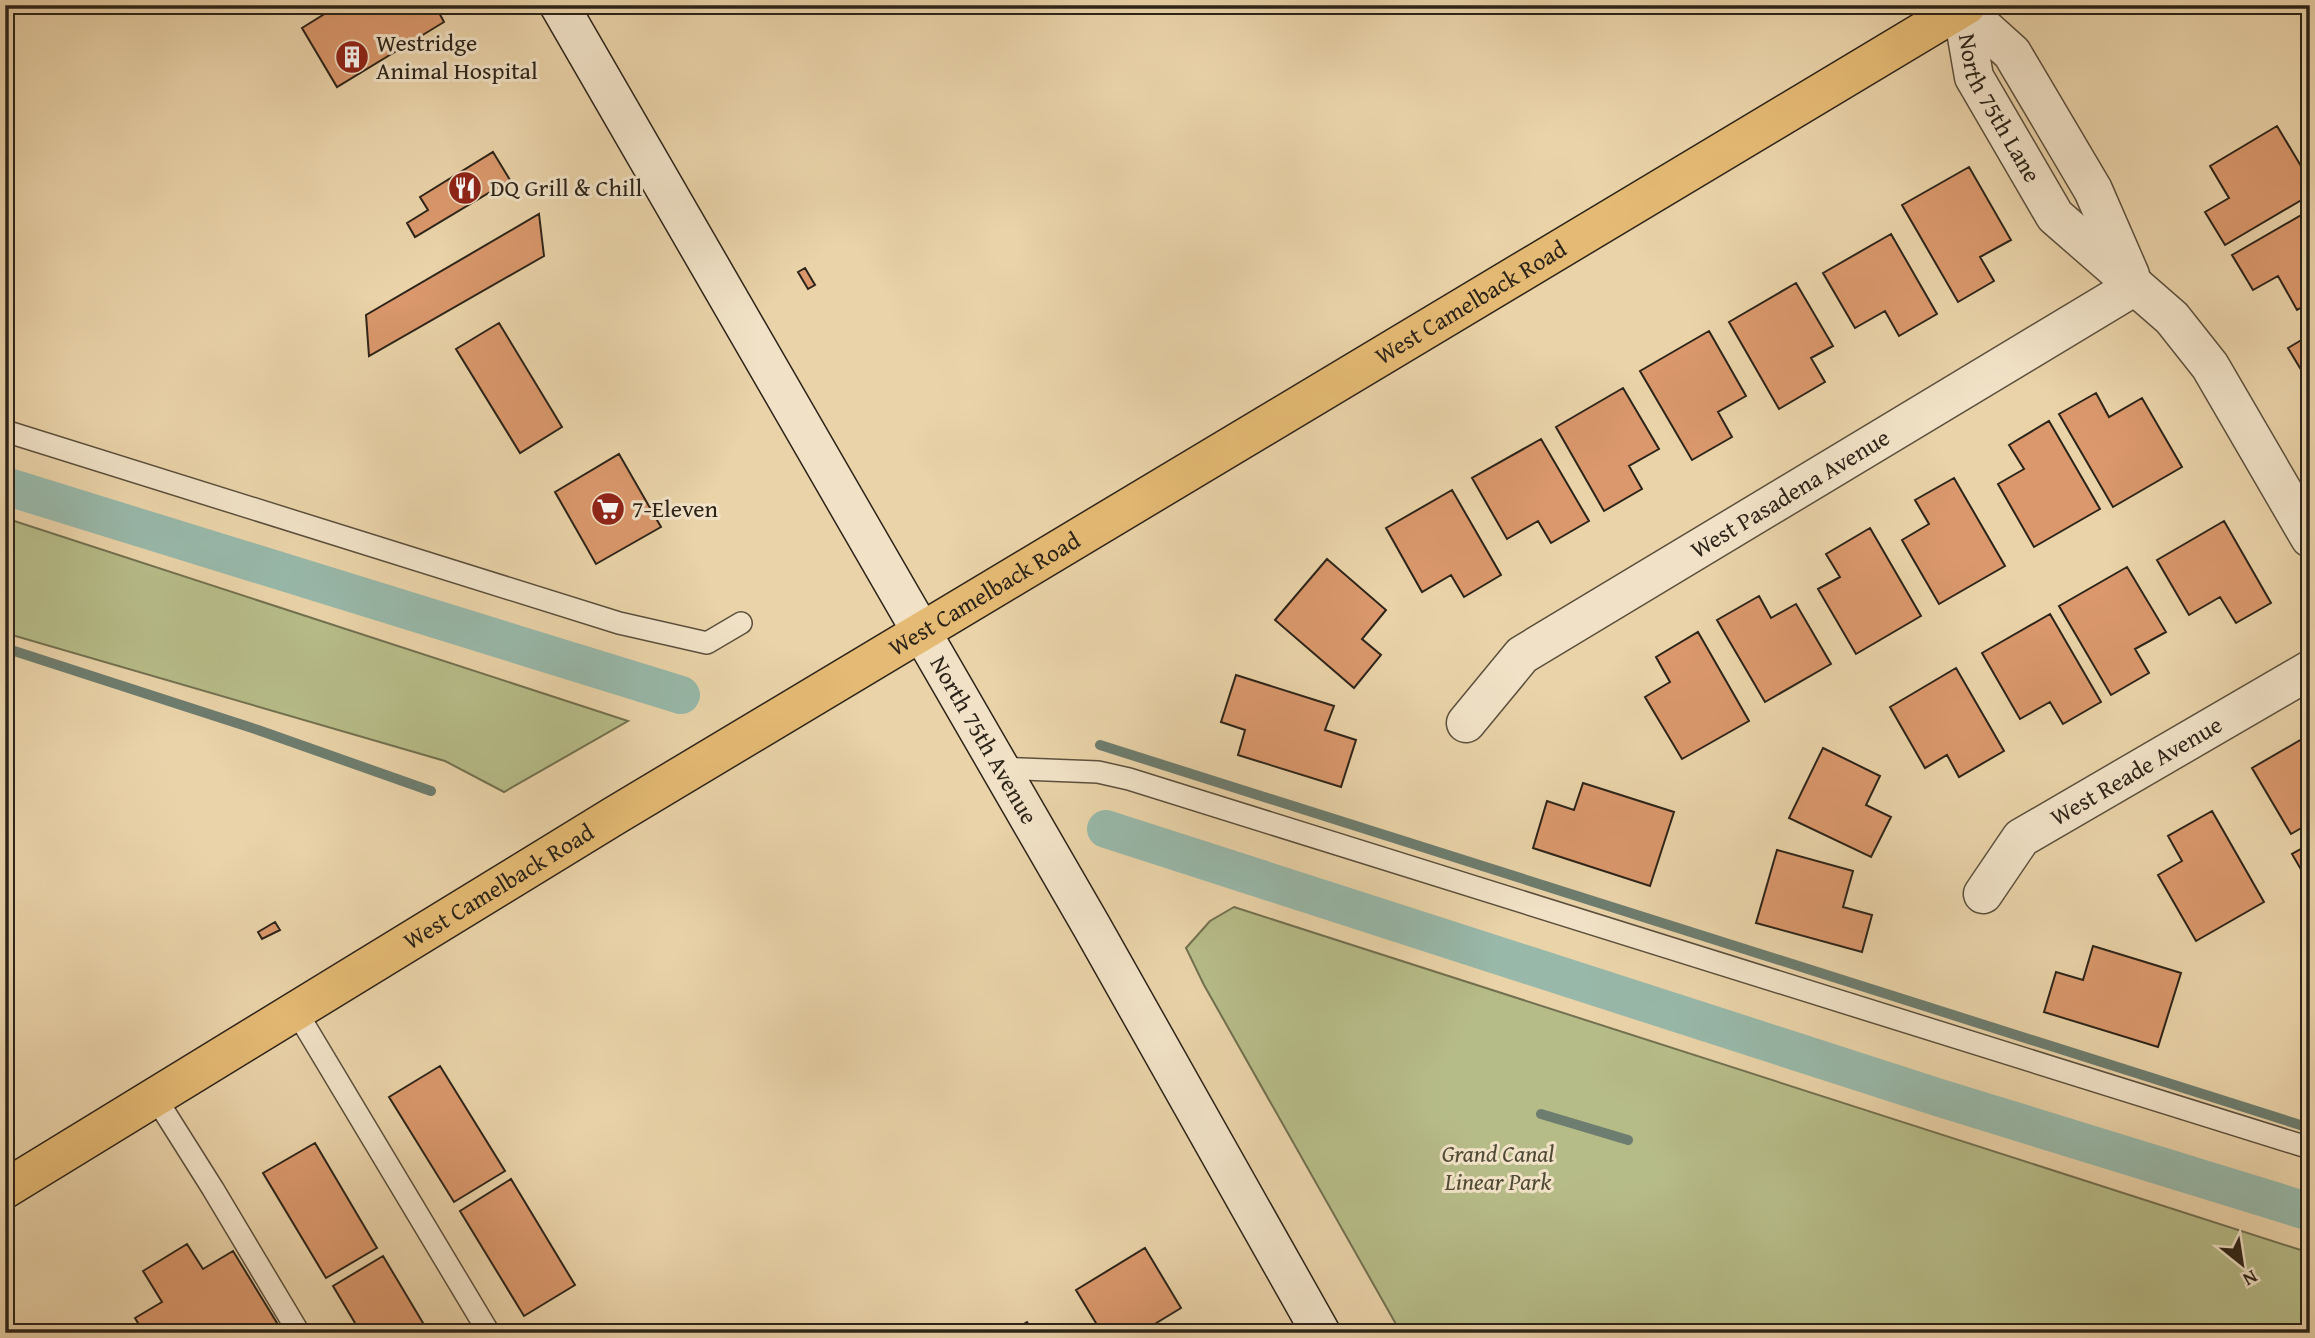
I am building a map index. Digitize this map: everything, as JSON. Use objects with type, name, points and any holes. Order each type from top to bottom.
[{"type":"main road","name":"West Camelback Road","points":[[5,1189],[614,816],[1964,7]]},
{"type":"street","name":"North 75th Avenue","points":[[559,5],[1098,939],[1321,1333]]},
{"type":"street","name":"North 75th Lane","points":[[1964,7],[2012,53],[2020,65],[2093,190],[2135,286],[2172,318],[2210,366],[2310,538]]},
{"type":"street","name":"West Pasadena Avenue","points":[[1466,723],[1522,655],[2135,286]]},
{"type":"street","name":"West Reade Avenue","points":[[1983,894],[2021,838],[2310,670]]},
{"type":"lane","points":[[5,432],[619,623],[707,643],[741,624]]},
{"type":"lane","points":[[999,768],[1098,772],[1129,779],[2310,1148]]},
{"type":"lane","points":[[296,1011],[489,1333]]},
{"type":"lane","points":[[155,1097],[299,1333]]},
{"type":"green space","points":[[5,518],[628,721],[504,792],[445,761],[5,633]]},
{"type":"green space","name":"Grand Canal Linear Park","points":[[1234,907],[2310,1253],[2310,1333],[1401,1333],[1204,985],[1186,948],[1210,921]]},
{"type":"building","name":"Westridge Animal Hospital","points":[[339,5],[435,5],[444,22],[337,87],[302,28]]},
{"type":"building","points":[[2277,126],[2310,181],[2310,195],[2225,245],[2205,212],[2229,198],[2210,166]]},
{"type":"building","name":"DQ Grill & Chill","points":[[493,152],[510,180],[415,237],[407,223],[428,210],[420,197]]},
{"type":"building","points":[[1969,167],[2011,240],[1980,257],[1994,281],[1958,302],[1902,205]]},
{"type":"building","points":[[2310,210],[2310,303],[2297,310],[2278,276],[2253,290],[2232,255]]},
{"type":"building","points":[[539,214],[544,256],[369,356],[366,315]]},
{"type":"building","points":[[1891,234],[1937,314],[1899,336],[1885,311],[1855,328],[1823,273]]},
{"type":"building","points":[[805,268],[815,285],[808,289],[798,272]]},
{"type":"building","points":[[1796,283],[1833,346],[1811,358],[1825,382],[1779,409],[1729,322]]},
{"type":"building","points":[[499,323],[562,427],[520,453],[456,349]]},
{"type":"building","points":[[1709,331],[1746,396],[1718,412],[1732,437],[1692,460],[1640,371]]},
{"type":"building","points":[[2310,335],[2310,383],[2309,383],[2288,348]]},
{"type":"building","points":[[1623,388],[1659,449],[1629,466],[1642,489],[1604,511],[1556,427]]},
{"type":"building","points":[[2096,393],[2109,417],[2142,398],[2182,467],[2113,507],[2059,414]]},
{"type":"building","points":[[2049,421],[2100,509],[2034,547],[1998,484],[2024,469],[2009,445]]},
{"type":"building","points":[[1541,439],[1589,521],[1551,543],[1538,521],[1507,539],[1472,478]]},
{"type":"building","name":"7-Eleven","points":[[619,454],[661,527],[596,564],[555,492]]},
{"type":"building","points":[[1954,478],[2005,566],[1939,604],[1902,540],[1929,524],[1915,500]]},
{"type":"building","points":[[1452,490],[1501,575],[1464,597],[1451,575],[1422,592],[1386,528]]},
{"type":"building","points":[[2224,521],[2271,603],[2236,623],[2220,597],[2189,615],[2157,560]]},
{"type":"building","points":[[1870,528],[1921,616],[1856,654],[1818,589],[1840,577],[1826,554]]},
{"type":"building","points":[[1327,559],[1386,610],[1362,639],[1381,655],[1354,688],[1275,620]]},
{"type":"building","points":[[2127,567],[2166,632],[2135,649],[2149,673],[2111,695],[2059,606]]},
{"type":"building","points":[[1759,596],[1771,618],[1796,604],[1831,664],[1765,702],[1717,620]]},
{"type":"building","points":[[2050,614],[2101,702],[2063,724],[2050,702],[2020,719],[1982,653]]},
{"type":"building","points":[[1698,632],[1749,721],[1682,759],[1645,697],[1670,682],[1656,657]]},
{"type":"building","points":[[1956,668],[2004,751],[1959,777],[1947,755],[1925,768],[1890,707]]},
{"type":"building","points":[[1236,675],[1334,706],[1325,730],[1356,740],[1341,787],[1238,755],[1245,730],[1221,722]]},
{"type":"building","points":[[2309,735],[2310,823],[2291,834],[2252,768]]},
{"type":"building","points":[[1823,748],[1880,776],[1866,805],[1891,817],[1871,857],[1789,818]]},
{"type":"building","points":[[1583,783],[1674,812],[1650,886],[1533,848],[1547,801],[1574,810]]},
{"type":"building","points":[[2212,811],[2264,902],[2196,941],[2158,875],[2182,861],[2168,836]]},
{"type":"building","points":[[2310,844],[2310,885],[2292,854]]},
{"type":"building","points":[[1777,850],[1853,871],[1843,907],[1872,915],[1862,952],[1756,923]]},
{"type":"building","points":[[275,922],[280,930],[262,939],[258,932]]},
{"type":"building","points":[[2093,946],[2181,973],[2158,1047],[2044,1012],[2056,972],[2083,980]]},
{"type":"building","points":[[440,1066],[505,1171],[454,1202],[389,1097]]},
{"type":"building","points":[[315,1143],[377,1248],[326,1278],[263,1173]]},
{"type":"building","points":[[511,1179],[575,1285],[524,1316],[460,1211]]},
{"type":"building","points":[[187,1244],[203,1269],[233,1251],[277,1323],[261,1333],[144,1333],[135,1318],[162,1302],[143,1271]]},
{"type":"building","points":[[1145,1248],[1181,1308],[1145,1330],[1146,1333],[1102,1333],[1076,1290]]},
{"type":"building","points":[[383,1256],[429,1333],[361,1333],[333,1286]]},
{"type":"building","points":[[1027,1322],[1034,1333],[1009,1333]]},
{"type":"waterway","points":[[5,486],[681,695]]},
{"type":"waterway","points":[[5,648],[258,730],[431,791]]},
{"type":"waterway","points":[[1100,745],[2310,1128]]},
{"type":"waterway","points":[[1106,829],[1940,1098],[2310,1212]]},
{"type":"waterway","points":[[1541,1114],[1628,1140]]},
{"type":"place","name":"Westridge Animal Hospital","points":[[352,57]]},
{"type":"place","name":"DQ Grill & Chill","points":[[465,188]]},
{"type":"place","name":"7-Eleven","points":[[608,509]]}]
